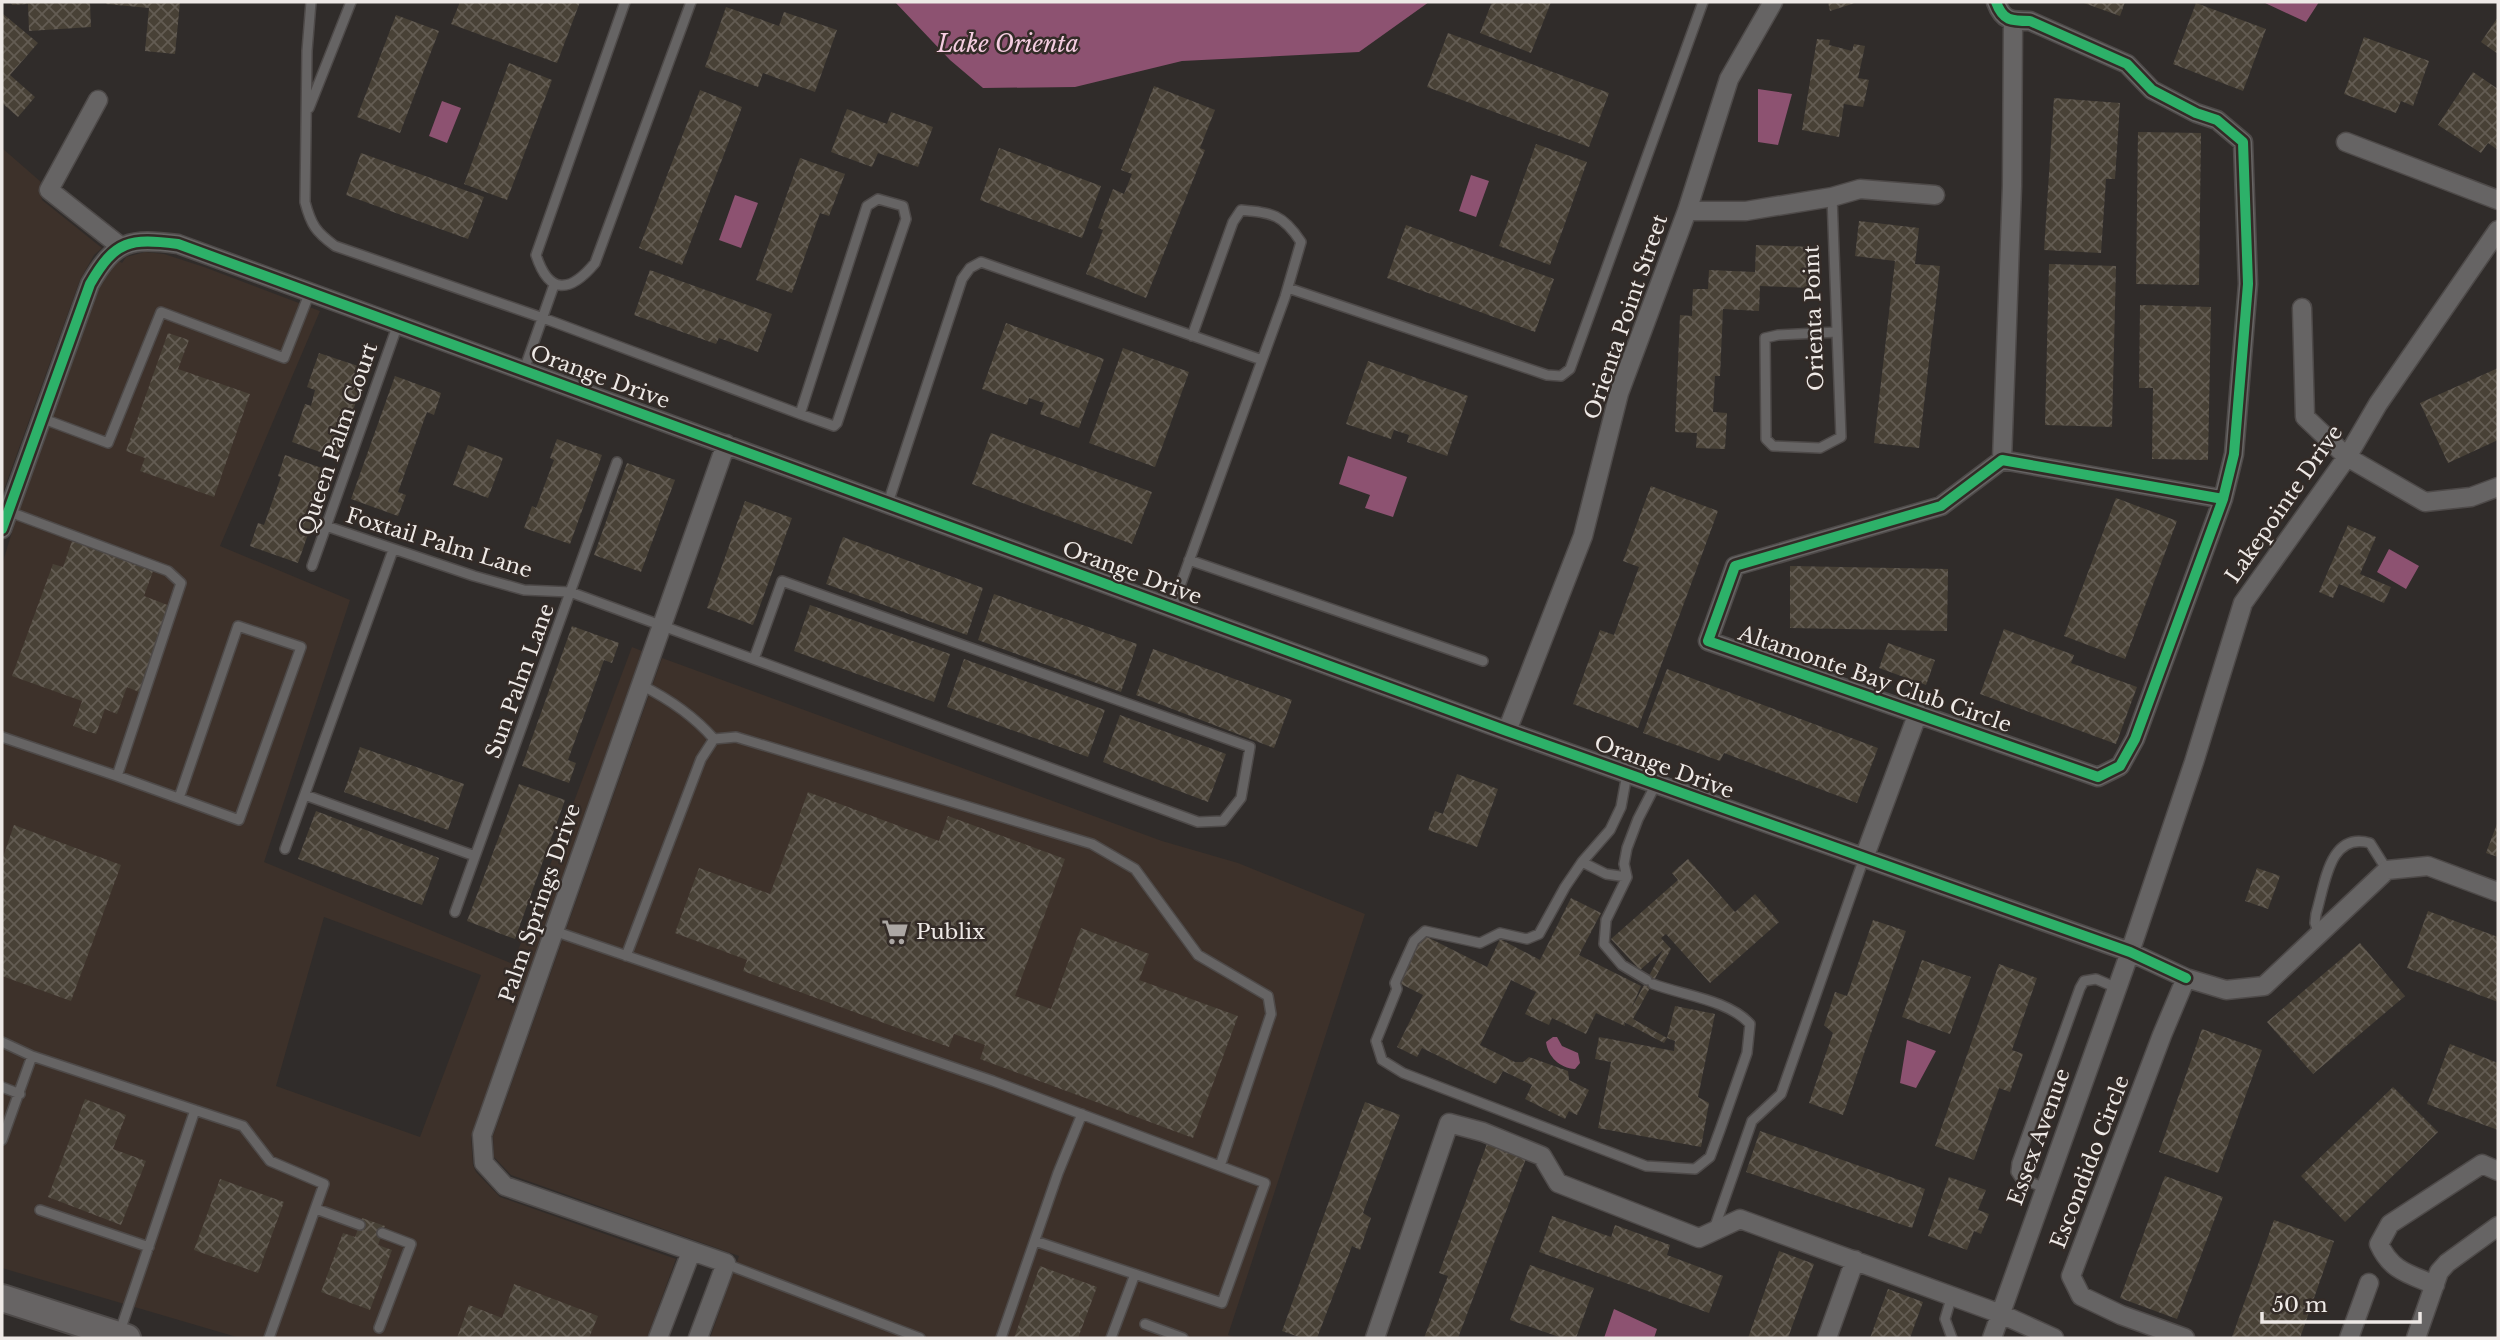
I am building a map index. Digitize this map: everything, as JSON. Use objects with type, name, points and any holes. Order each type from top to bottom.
[{"type":"main road","points":[[2,1298],[123,1337]]},
{"type":"street","name":"Orienta Point Street","points":[[1507,731],[1583,536],[1619,393],[1687,211],[1729,79],[1773,2]]},
{"type":"street","points":[[1996,2],[2001,13],[2013,22],[2012,186],[2002,460],[2223,499]]},
{"type":"street","name":"Altamonte Bay Club Circle","points":[[2002,460],[1941,506],[1735,566],[1708,641],[2098,777],[2120,766],[2135,739],[2223,499],[2234,454],[2248,284],[2243,142],[2217,120],[2196,113],[2152,90],[2127,64],[2030,22],[2013,22]]},
{"type":"street","points":[[4,520],[90,284],[103,261],[120,246],[49,190],[98,100]]},
{"type":"street","points":[[2346,142],[2498,200]]},
{"type":"street","points":[[1687,211],[1746,211],[1832,197],[1860,189],[1935,195]]},
{"type":"street","name":"Lakepointe Drive","points":[[2130,952],[2194,762],[2243,603],[2347,457],[2378,404],[2498,230]]},
{"type":"street","name":"Orange Drive","points":[[120,246],[146,240],[178,244],[1507,731],[2130,952]]},
{"type":"street","points":[[2302,308],[2305,417],[2347,457],[2424,502],[2471,497],[2498,487]]},
{"type":"street","name":"Palm Springs Drive","points":[[726,444],[482,1135],[484,1163],[505,1186],[726,1264]]},
{"type":"street","name":"Altamonte Bay Club Circle","points":[[1864,858],[1917,713]]},
{"type":"street","points":[[2130,952],[2186,978],[2226,990],[2264,986],[2387,870],[2428,866],[2498,892]]},
{"type":"street","name":"Essex Avenue","points":[[1993,1338],[2130,952]]},
{"type":"street","name":"Escondido Circle","points":[[2185,1338],[2121,1315],[2081,1296],[2071,1276],[2186,978]]},
{"type":"street","points":[[1375,1338],[1449,1123],[1482,1132],[1542,1156],[1558,1183],[1699,1238],[1740,1220],[1952,1295],[2054,1338]]},
{"type":"street","points":[[2435,1285],[2401,1271],[2386,1259],[2379,1244],[2390,1224],[2482,1164],[2498,1171]]},
{"type":"street","points":[[2416,1338],[2439,1272],[2447,1263],[2498,1226]]},
{"type":"street","points":[[659,1338],[691,1252]]},
{"type":"street","points":[[1827,1338],[1855,1260]]},
{"type":"street","points":[[698,1338],[726,1264]]},
{"type":"street","points":[[2349,1338],[2369,1283]]},
{"type":"lane","points":[[311,2],[306,116],[306,202],[310,224],[324,238],[335,246],[543,318],[800,414],[834,426],[906,219],[903,206],[878,199],[867,206],[800,414]]},
{"type":"lane","points":[[306,116],[351,2]]},
{"type":"lane","points":[[625,2],[536,255],[542,274],[554,285],[582,279],[595,263],[691,2]]},
{"type":"lane","points":[[1288,288],[1547,375],[1562,376],[1570,369],[1703,2]]},
{"type":"lane","name":"Orienta Point","points":[[1832,197],[1841,437],[1820,448],[1773,446],[1766,439],[1765,338],[1837,332]]},
{"type":"lane","points":[[1172,608],[1288,288],[1301,242],[1293,229],[1271,213],[1241,210],[1233,222],[1192,336]]},
{"type":"lane","points":[[888,503],[961,279],[970,268],[981,262],[1262,360]]},
{"type":"lane","points":[[524,370],[554,285]]},
{"type":"lane","points":[[41,418],[108,443],[161,312],[284,358],[310,292]]},
{"type":"lane","name":"Queen Palm Court","points":[[312,566],[398,324]]},
{"type":"lane","name":"Sun Palm Lane","points":[[455,912],[617,462]]},
{"type":"lane","points":[[4,520],[168,571],[181,583],[117,776]]},
{"type":"lane","name":"Foxtail Palm Lane","points":[[326,526],[393,550],[524,590],[570,592],[1198,822],[1223,821],[1241,798],[1250,747],[782,581],[754,659]]},
{"type":"lane","points":[[285,849],[393,550]]},
{"type":"lane","points":[[1189,561],[1483,661]]},
{"type":"lane","points":[[2,737],[239,820],[301,647],[238,626],[179,798]]},
{"type":"lane","points":[[641,685],[699,722],[714,739]]},
{"type":"lane","points":[[714,739],[736,737],[1093,844],[1135,869],[1198,955],[1268,996],[1271,1014],[1220,1166]]},
{"type":"lane","points":[[626,956],[701,759],[714,739]]},
{"type":"lane","points":[[1627,774],[1621,807],[1610,830],[1582,862],[1539,934],[1527,939],[1500,933],[1480,943],[1425,931],[1414,941],[1395,983],[1397,989],[1376,1041],[1382,1060],[1403,1073],[1646,1166],[1695,1170],[1710,1157],[1747,1053],[1750,1024],[1741,1014],[1728,1008],[1650,982],[1622,965],[1604,944],[1606,920],[1627,877],[1624,864],[1627,848],[1656,784]]},
{"type":"lane","points":[[305,794],[475,856]]},
{"type":"lane","points":[[2319,934],[2315,923],[2316,914],[2332,862],[2342,846],[2359,840],[2370,843],[2387,870]]},
{"type":"lane","points":[[1714,1231],[1752,1121],[1781,1094],[1864,858]]},
{"type":"lane","points":[[1582,862],[1606,874],[1627,877]]},
{"type":"lane","points":[[554,932],[993,1081],[1265,1183],[1222,1303],[1035,1241]]},
{"type":"lane","points":[[2045,1188],[2020,1178],[2016,1172],[2017,1163],[2080,988],[2084,981],[2096,979],[2117,988]]},
{"type":"lane","points":[[2,1042],[33,1056],[243,1126],[270,1161],[324,1184],[269,1338]]},
{"type":"lane","points":[[2,1140],[33,1056]]},
{"type":"lane","points":[[2,1087],[20,1094]]},
{"type":"lane","points":[[123,1337],[149,1247],[195,1110]]},
{"type":"lane","points":[[1001,1338],[1082,1114]]},
{"type":"lane","points":[[316,1209],[360,1225]]},
{"type":"lane","points":[[40,1210],[149,1247]]},
{"type":"lane","points":[[379,1328],[411,1244],[382,1233]]},
{"type":"lane","points":[[726,1264],[920,1338]]},
{"type":"lane","points":[[1111,1338],[1135,1274]]},
{"type":"lane","points":[[1952,1295],[1945,1319],[1952,1338]]},
{"type":"lane","points":[[1145,1324],[1183,1338]]},
{"type":"shaded area","points":[[2,148],[41,182],[42,200],[102,248],[94,255],[80,280],[2,495]]},
{"type":"shaded area","points":[[145,252],[164,254],[320,311],[220,546],[350,600],[264,862],[513,964],[632,647],[642,651],[471,1137],[476,1172],[500,1197],[676,1259],[647,1338],[240,1338],[2,1268],[2,565],[17,515],[99,289],[111,269],[119,261],[122,263],[126,257]],"holes":[[[324,917],[481,975],[420,1137],[276,1086]]]},
{"type":"shaded area","points":[[662,658],[1162,841],[1238,863],[1365,914],[1228,1335],[1237,1338],[710,1338],[739,1256],[511,1175],[494,1157],[493,1136]]},
{"type":"water","name":"Lake Orienta","points":[[895,2],[1429,2],[1359,52],[1182,61],[1075,87],[983,88],[950,60]]},
{"type":"water","points":[[2263,2],[2319,2],[2306,22]]},
{"type":"water","points":[[1758,89],[1792,94],[1778,145],[1758,142]]},
{"type":"water","points":[[442,101],[461,108],[447,143],[429,136]]},
{"type":"water","points":[[1471,175],[1489,181],[1476,217],[1459,211]]},
{"type":"water","points":[[735,195],[758,203],[741,248],[719,240]]},
{"type":"water","points":[[1348,456],[1407,477],[1393,517],[1365,508],[1370,495],[1339,484]]},
{"type":"water","points":[[2389,549],[2419,566],[2406,589],[2377,572]]},
{"type":"water","points":[[1557,1037],[1562,1046],[1578,1053],[1580,1063],[1575,1069],[1560,1064],[1552,1057],[1546,1042]]},
{"type":"water","points":[[1907,1040],[1936,1051],[1916,1088],[1900,1083]]},
{"type":"water","points":[[1614,1309],[1657,1329],[1654,1338],[1604,1338]]},
{"type":"building","points":[[11,2],[90,2],[91,27],[29,31],[28,4],[12,5]]},
{"type":"building","points":[[106,2],[180,2],[175,54],[145,51],[149,8]]},
{"type":"building","points":[[460,2],[580,2],[557,63],[451,24]]},
{"type":"building","points":[[1492,2],[1551,2],[1531,53],[1480,33]]},
{"type":"building","points":[[1828,2],[1858,2],[1830,11]]},
{"type":"building","points":[[2081,2],[2125,2],[2120,16]]},
{"type":"building","points":[[2196,3],[2266,29],[2243,91],[2173,64]]},
{"type":"building","points":[[726,7],[779,26],[784,12],[837,30],[815,92],[763,73],[758,87],[705,67]]},
{"type":"building","points":[[2,13],[38,43],[10,75],[35,97],[18,117],[2,103]]},
{"type":"building","points":[[396,15],[439,31],[400,133],[357,117]]},
{"type":"building","points":[[2498,17],[2498,54],[2481,42]]},
{"type":"building","points":[[1448,33],[1609,93],[1589,147],[1427,87]]},
{"type":"building","points":[[2364,37],[2429,61],[2413,106],[2401,101],[2396,113],[2344,94]]},
{"type":"building","points":[[1817,39],[1830,40],[1829,45],[1852,51],[1854,44],[1865,46],[1858,78],[1869,80],[1863,107],[1844,104],[1839,137],[1802,130]]},
{"type":"building","points":[[509,63],[552,80],[507,200],[464,184]]},
{"type":"building","points":[[2473,72],[2498,89],[2498,150],[2488,143],[2481,153],[2438,125]]},
{"type":"building","points":[[1154,86],[1215,110],[1200,148],[1205,150],[1146,298],[1086,274],[1103,230],[1098,228],[1113,189],[1124,194],[1132,174],[1121,170]]},
{"type":"building","points":[[700,90],[742,107],[682,265],[639,248]]},
{"type":"building","points":[[2054,98],[2120,103],[2115,179],[2106,179],[2101,253],[2044,250]]},
{"type":"building","points":[[847,109],[887,124],[891,112],[933,127],[918,167],[878,153],[872,167],[831,152]]},
{"type":"building","points":[[2138,132],[2201,133],[2199,285],[2136,284]]},
{"type":"building","points":[[1536,144],[1587,162],[1550,265],[1499,246]]},
{"type":"building","points":[[999,148],[1101,186],[1082,238],[980,200]]},
{"type":"building","points":[[361,153],[484,197],[468,239],[346,195]]},
{"type":"building","points":[[800,158],[845,174],[829,216],[820,213],[792,293],[756,280]]},
{"type":"building","points":[[1859,221],[1919,228],[1915,264],[1940,266],[1919,448],[1874,443],[1895,261],[1855,256]]},
{"type":"building","points":[[1406,225],[1554,279],[1535,332],[1387,278]]},
{"type":"building","points":[[1756,245],[1816,247],[1814,288],[1760,286],[1759,311],[1723,309],[1720,376],[1715,376],[1713,412],[1727,413],[1725,449],[1696,448],[1697,433],[1675,432],[1680,315],[1692,316],[1693,289],[1708,289],[1709,270],[1755,272]]},
{"type":"building","points":[[2049,264],[2116,266],[2112,427],[2045,425]]},
{"type":"building","points":[[650,270],[772,314],[758,352],[719,338],[716,344],[634,315]]},
{"type":"building","points":[[2140,305],[2211,307],[2208,460],[2152,459],[2153,388],[2139,388]]},
{"type":"building","points":[[1006,323],[1104,359],[1079,428],[1040,414],[1044,403],[1029,398],[1027,405],[982,389]]},
{"type":"building","points":[[168,333],[189,340],[178,369],[250,394],[214,497],[140,471],[145,458],[126,451]]},
{"type":"building","points":[[1123,348],[1189,372],[1155,467],[1089,443]]},
{"type":"building","points":[[319,353],[367,369],[337,458],[292,442],[305,404],[311,406],[315,390],[307,387]]},
{"type":"building","points":[[1368,361],[1468,396],[1447,456],[1407,442],[1409,435],[1394,430],[1391,439],[1346,424]]},
{"type":"building","points":[[2498,368],[2498,440],[2448,463],[2420,403]]},
{"type":"building","points":[[395,376],[441,393],[434,415],[427,412],[398,492],[406,495],[398,516],[351,499]]},
{"type":"building","points":[[991,433],[1152,492],[1132,544],[972,484]]},
{"type":"building","points":[[557,439],[602,455],[570,544],[524,528],[532,506],[536,508],[554,460],[550,458]]},
{"type":"building","points":[[468,445],[503,458],[488,498],[453,485]]},
{"type":"building","points":[[285,455],[330,471],[298,563],[250,546],[258,523],[264,525],[281,477],[278,476]]},
{"type":"building","points":[[627,463],[675,480],[641,572],[594,555]]},
{"type":"building","points":[[1651,486],[1718,511],[1638,728],[1573,704],[1600,630],[1614,635],[1639,567],[1623,561]]},
{"type":"building","points":[[2116,498],[2177,521],[2125,659],[2064,636]]},
{"type":"building","points":[[745,501],[792,518],[753,625],[707,608]]},
{"type":"building","points":[[2348,525],[2376,537],[2360,574],[2391,587],[2384,603],[2339,584],[2333,598],[2319,592]]},
{"type":"building","points":[[843,537],[983,588],[967,635],[826,584]]},
{"type":"building","points":[[72,541],[153,571],[144,596],[170,606],[139,692],[127,687],[117,714],[105,709],[96,734],[73,726],[82,701],[12,676],[53,564],[63,567]]},
{"type":"building","points":[[1790,566],[1948,569],[1947,631],[1790,628]]},
{"type":"building","points":[[994,594],[1137,644],[1121,692],[978,640]]},
{"type":"building","points":[[810,605],[950,654],[934,702],[794,651]]},
{"type":"building","points":[[572,626],[619,643],[612,663],[604,660],[568,760],[576,763],[569,783],[522,766]]},
{"type":"building","points":[[2004,629],[2074,655],[2071,663],[2137,687],[2116,744],[1980,694]]},
{"type":"building","points":[[1888,643],[1935,660],[1926,685],[1879,668]]},
{"type":"building","points":[[1153,649],[1292,700],[1274,748],[1136,695]]},
{"type":"building","points":[[964,659],[1105,710],[1088,757],[947,707]]},
{"type":"building","points":[[1667,669],[1878,748],[1857,803],[1724,753],[1720,761],[1643,733]]},
{"type":"building","points":[[1120,715],[1226,754],[1208,802],[1103,762]]},
{"type":"building","points":[[360,747],[464,784],[448,830],[344,792]]},
{"type":"building","points":[[1457,774],[1498,789],[1477,847],[1428,830],[1435,811],[1443,814]]},
{"type":"building","points":[[519,784],[565,800],[515,939],[467,921]]},
{"type":"building","points":[[808,792],[939,841],[948,816],[1065,859],[1015,996],[1051,1009],[1081,928],[1149,954],[1139,980],[1238,1016],[1193,1138],[980,1059],[985,1045],[954,1034],[949,1047],[743,971],[747,960],[675,933],[699,868],[770,894]]},
{"type":"building","points":[[316,811],[439,858],[422,905],[298,859]]},
{"type":"building","points":[[2498,821],[2498,857],[2486,853]]},
{"type":"building","points":[[14,825],[121,865],[71,1001],[2,976],[2,860]]},
{"type":"building","points":[[1688,859],[1735,912],[1755,894],[1779,922],[1710,983],[1666,934],[1661,938],[1671,949],[1633,1019],[1667,1038],[1664,1043],[1624,1022],[1625,1026],[1596,1013],[1586,1034],[1552,1018],[1549,1025],[1525,1014],[1536,992],[1511,980],[1480,1045],[1515,1062],[1523,1062],[1529,1057],[1568,1071],[1569,1080],[1589,1090],[1577,1115],[1569,1111],[1565,1119],[1525,1099],[1532,1085],[1503,1071],[1496,1084],[1422,1048],[1417,1057],[1397,1047],[1423,995],[1399,983],[1423,935],[1487,967],[1500,939],[1540,960],[1571,898],[1601,913],[1579,955],[1641,986],[1631,1009],[1663,950],[1640,970],[1611,939],[1678,880],[1672,873]]},
{"type":"building","points":[[2257,868],[2280,876],[2268,909],[2245,901]]},
{"type":"building","points":[[2428,911],[2498,937],[2498,1002],[2407,968]]},
{"type":"building","points":[[1873,920],[1906,931],[1843,1115],[1809,1103],[1833,1033],[1824,1025],[1835,992],[1847,996]]},
{"type":"building","points":[[2360,943],[2405,996],[2313,1074],[2267,1022]]},
{"type":"building","points":[[1922,960],[1971,977],[1950,1034],[1902,1017]]},
{"type":"building","points":[[1999,964],[2037,978],[2012,1050],[2023,1054],[2010,1092],[1999,1088],[1974,1160],[1935,1146]]},
{"type":"building","points":[[1675,1006],[1715,1014],[1698,1097],[1709,1103],[1701,1147],[1598,1128],[1611,1062],[1595,1059],[1599,1037],[1674,1051],[1675,1041],[1667,1038]]},
{"type":"building","points":[[2202,1029],[2262,1050],[2218,1173],[2159,1152]]},
{"type":"building","points":[[2450,1044],[2498,1063],[2498,1130],[2427,1104]]},
{"type":"building","points":[[2393,1087],[2438,1132],[2345,1222],[2301,1176]]},
{"type":"building","points":[[85,1099],[126,1115],[113,1149],[146,1161],[121,1225],[48,1197]]},
{"type":"building","points":[[1365,1102],[1400,1115],[1363,1213],[1371,1218],[1360,1250],[1352,1246],[1317,1338],[1302,1338],[1282,1331]]},
{"type":"building","points":[[1760,1131],[1925,1189],[1912,1228],[1746,1172]]},
{"type":"building","points":[[1488,1141],[1527,1156],[1458,1338],[1424,1338],[1448,1276],[1439,1273]]},
{"type":"building","points":[[2165,1176],[2223,1197],[2177,1319],[2120,1298]]},
{"type":"building","points":[[1949,1177],[1986,1190],[1978,1210],[1989,1214],[1981,1234],[1974,1231],[1967,1250],[1928,1236]]},
{"type":"building","points":[[220,1179],[284,1202],[258,1273],[194,1250]]},
{"type":"building","points":[[1552,1216],[1611,1237],[1615,1225],[1670,1245],[1667,1255],[1723,1276],[1709,1313],[1539,1252]]},
{"type":"building","points":[[362,1218],[385,1226],[378,1245],[392,1250],[370,1310],[321,1292],[343,1233],[355,1237]]},
{"type":"building","points":[[2274,1220],[2334,1241],[2300,1338],[2232,1337]]},
{"type":"building","points":[[1779,1251],[1814,1264],[1788,1338],[1748,1338]]},
{"type":"building","points":[[1530,1265],[1594,1288],[1576,1338],[1562,1338],[1510,1320]]},
{"type":"building","points":[[1040,1266],[1097,1287],[1078,1338],[1014,1338]]},
{"type":"building","points":[[514,1284],[598,1316],[589,1338],[457,1338],[469,1305],[502,1318]]},
{"type":"building","points":[[1888,1289],[1923,1302],[1910,1338],[1870,1338]]},
{"type":"cycle path","points":[[1996,2],[2008,19],[2030,21],[2127,64],[2152,90],[2196,113],[2217,120],[2243,142],[2248,284],[2234,454],[2223,499],[2135,739],[2120,766],[2098,777],[1708,641],[1735,566],[1941,506],[2002,460],[2223,499]]},
{"type":"cycle path","points":[[2,529],[90,284],[99,269],[116,250],[125,245],[136,242],[178,244],[1507,731],[2130,952],[2186,978]]},
{"type":"place","name":"Publix","points":[[895,932]]}]
